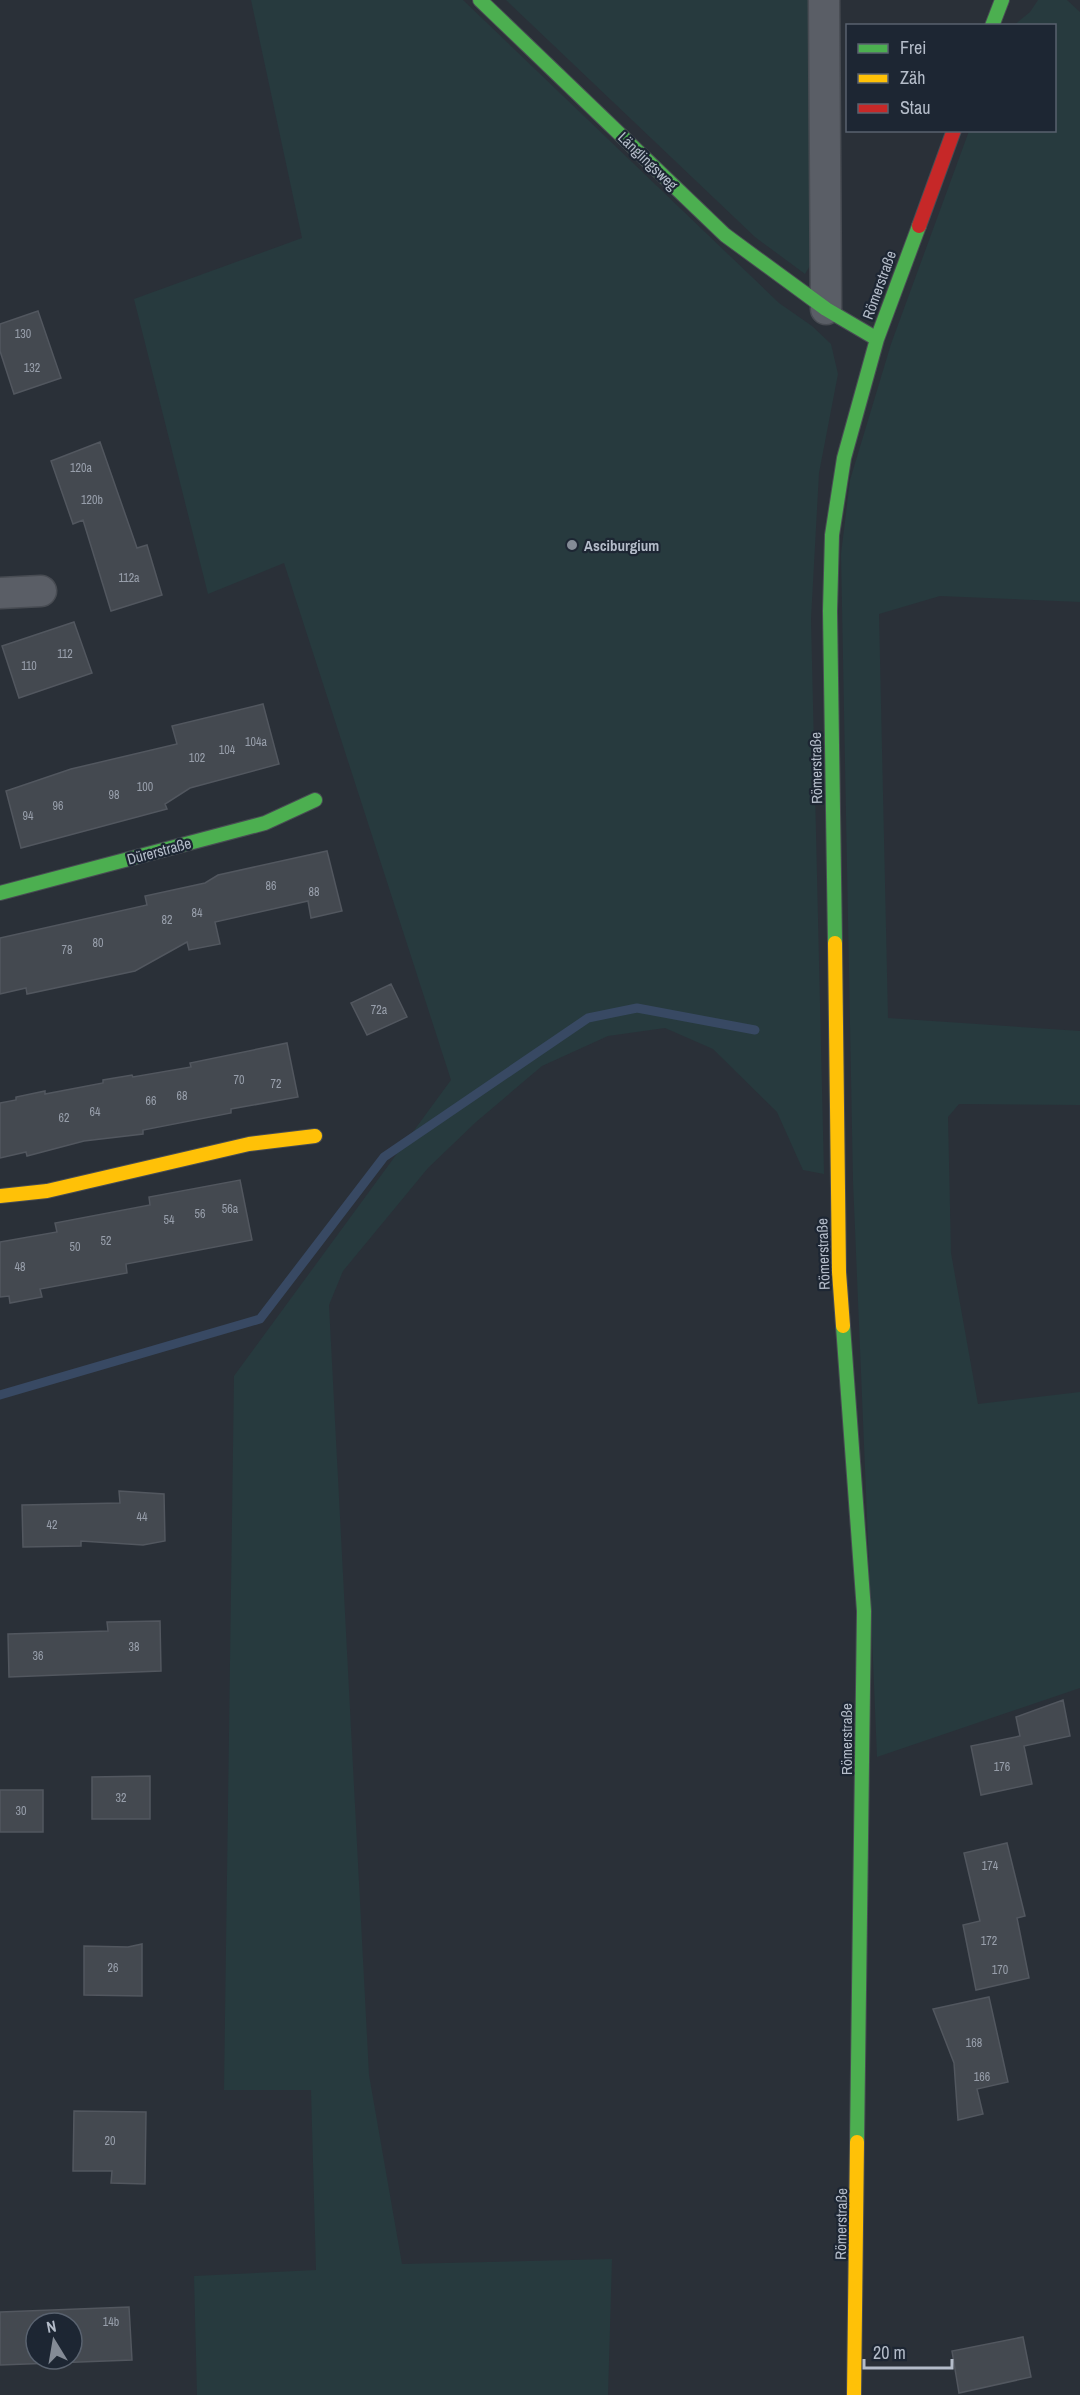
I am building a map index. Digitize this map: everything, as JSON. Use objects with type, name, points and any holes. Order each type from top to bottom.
[{"type":"street","name":"Länglingsweg","points":[[480,0],[725,235],[826,309],[877,339]]},
{"type":"street","points":[[824,0],[826,309]]},
{"type":"street","points":[[994,24],[1002,0]]},
{"type":"street","name":"Römerstraße","points":[[855,2395],[864,1611],[839,1272],[830,611],[832,535],[844,458],[877,339],[953,132]]},
{"type":"street","points":[[0,593],[41,591]]},
{"type":"street","name":"Dürerstraße","points":[[0,893],[265,823],[315,800]]},
{"type":"street","points":[[0,1196],[47,1191],[249,1144],[315,1136]]},
{"type":"green space","points":[[251,0],[463,0],[779,303],[812,326],[831,344],[838,374],[819,473],[811,619],[824,1174],[803,1170],[777,1112],[713,1049],[665,1028],[608,1036],[542,1066],[476,1122],[428,1168],[343,1271],[329,1305],[369,2075],[402,2264],[612,2259],[608,2395],[197,2395],[194,2276],[316,2270],[311,2090],[224,2090],[234,1376],[451,1080],[284,563],[208,594],[134,299],[302,238]]},
{"type":"green space","points":[[506,0],[814,0],[816,256],[805,274],[755,237]]},
{"type":"green space","points":[[1038,0],[1067,0],[1080,12],[1080,602],[940,596],[879,614],[888,1018],[1080,1031],[1080,1105],[959,1104],[948,1117],[951,1253],[978,1404],[1080,1392],[1080,1688],[877,1757],[853,1181],[841,554],[850,480],[891,344],[969,132],[1056,132],[1056,24],[1015,24],[1030,12]]},
{"type":"building","points":[[38,311],[61,378],[14,394],[0,351],[0,324]]},
{"type":"building","points":[[100,442],[137,548],[147,545],[162,595],[111,611],[83,520],[73,524],[51,461]]},
{"type":"building","points":[[74,622],[92,673],[19,698],[2,646]]},
{"type":"building","points":[[263,704],[279,764],[190,788],[165,804],[167,809],[21,848],[6,791],[71,769],[177,744],[172,726]]},
{"type":"building","points":[[327,851],[342,911],[311,918],[308,901],[215,922],[220,944],[189,950],[187,942],[135,971],[27,994],[26,988],[0,994],[0,938],[147,905],[145,896],[205,883],[218,875]]},
{"type":"building","points":[[391,984],[407,1017],[367,1035],[351,1003]]},
{"type":"building","points":[[287,1043],[298,1097],[231,1109],[231,1113],[143,1130],[143,1134],[84,1141],[27,1156],[26,1152],[0,1158],[0,1103],[45,1091],[45,1094],[103,1083],[103,1080],[191,1067],[190,1063]]},
{"type":"building","points":[[240,1180],[252,1240],[126,1264],[127,1273],[40,1289],[42,1297],[10,1303],[9,1296],[0,1297],[0,1242],[57,1232],[55,1223],[150,1205],[149,1197]]},
{"type":"building","points":[[119,1491],[164,1494],[165,1541],[143,1545],[81,1541],[81,1546],[23,1547],[22,1505],[120,1503]]},
{"type":"building","points":[[160,1621],[161,1671],[9,1677],[8,1634],[108,1631],[107,1622]]},
{"type":"building","points":[[1063,1700],[1070,1736],[1024,1746],[1032,1784],[981,1795],[971,1746],[1020,1736],[1016,1717]]},
{"type":"building","points":[[150,1776],[150,1819],[92,1819],[92,1777]]},
{"type":"building","points":[[0,1790],[43,1790],[43,1832],[0,1832]]},
{"type":"building","points":[[1007,1843],[1025,1916],[1017,1918],[1029,1978],[976,1990],[963,1925],[980,1921],[964,1853]]},
{"type":"building","points":[[142,1944],[142,1996],[84,1995],[84,1946],[128,1947]]},
{"type":"building","points":[[989,1997],[1008,2082],[977,2089],[983,2114],[958,2120],[954,2063],[933,2009]]},
{"type":"building","points":[[74,2111],[146,2112],[145,2184],[111,2183],[112,2171],[73,2171]]},
{"type":"building","points":[[129,2307],[132,2360],[84,2362],[84,2311],[26,2311]]},
{"type":"building","points":[[24,2311],[24,2364],[0,2365],[0,2312]]},
{"type":"building","points":[[1023,2337],[1031,2377],[959,2393],[952,2351]]},
{"type":"waterway","points":[[0,1395],[260,1319],[384,1157],[588,1018],[637,1008],[755,1030]]},
{"type":"traffic: fast","points":[[480,0],[725,235],[826,309],[877,339]]},
{"type":"traffic: fast","points":[[993,24],[1002,0]]},
{"type":"traffic: fast","points":[[835,943],[830,611],[832,535],[844,458],[877,339],[919,226]]},
{"type":"traffic: fast","points":[[0,893],[265,823],[315,800]]},
{"type":"traffic: fast","points":[[843,1326],[864,1611],[857,2142]]},
{"type":"traffic: slow","points":[[835,943],[839,1272],[843,1326]]},
{"type":"traffic: slow","points":[[0,1196],[47,1191],[249,1144],[315,1136]]},
{"type":"traffic: slow","points":[[854,2395],[857,2142]]},
{"type":"traffic: jam","points":[[919,226],[953,132]]},
{"type":"place","name":"Asciburgium","points":[[572,545]]}]
